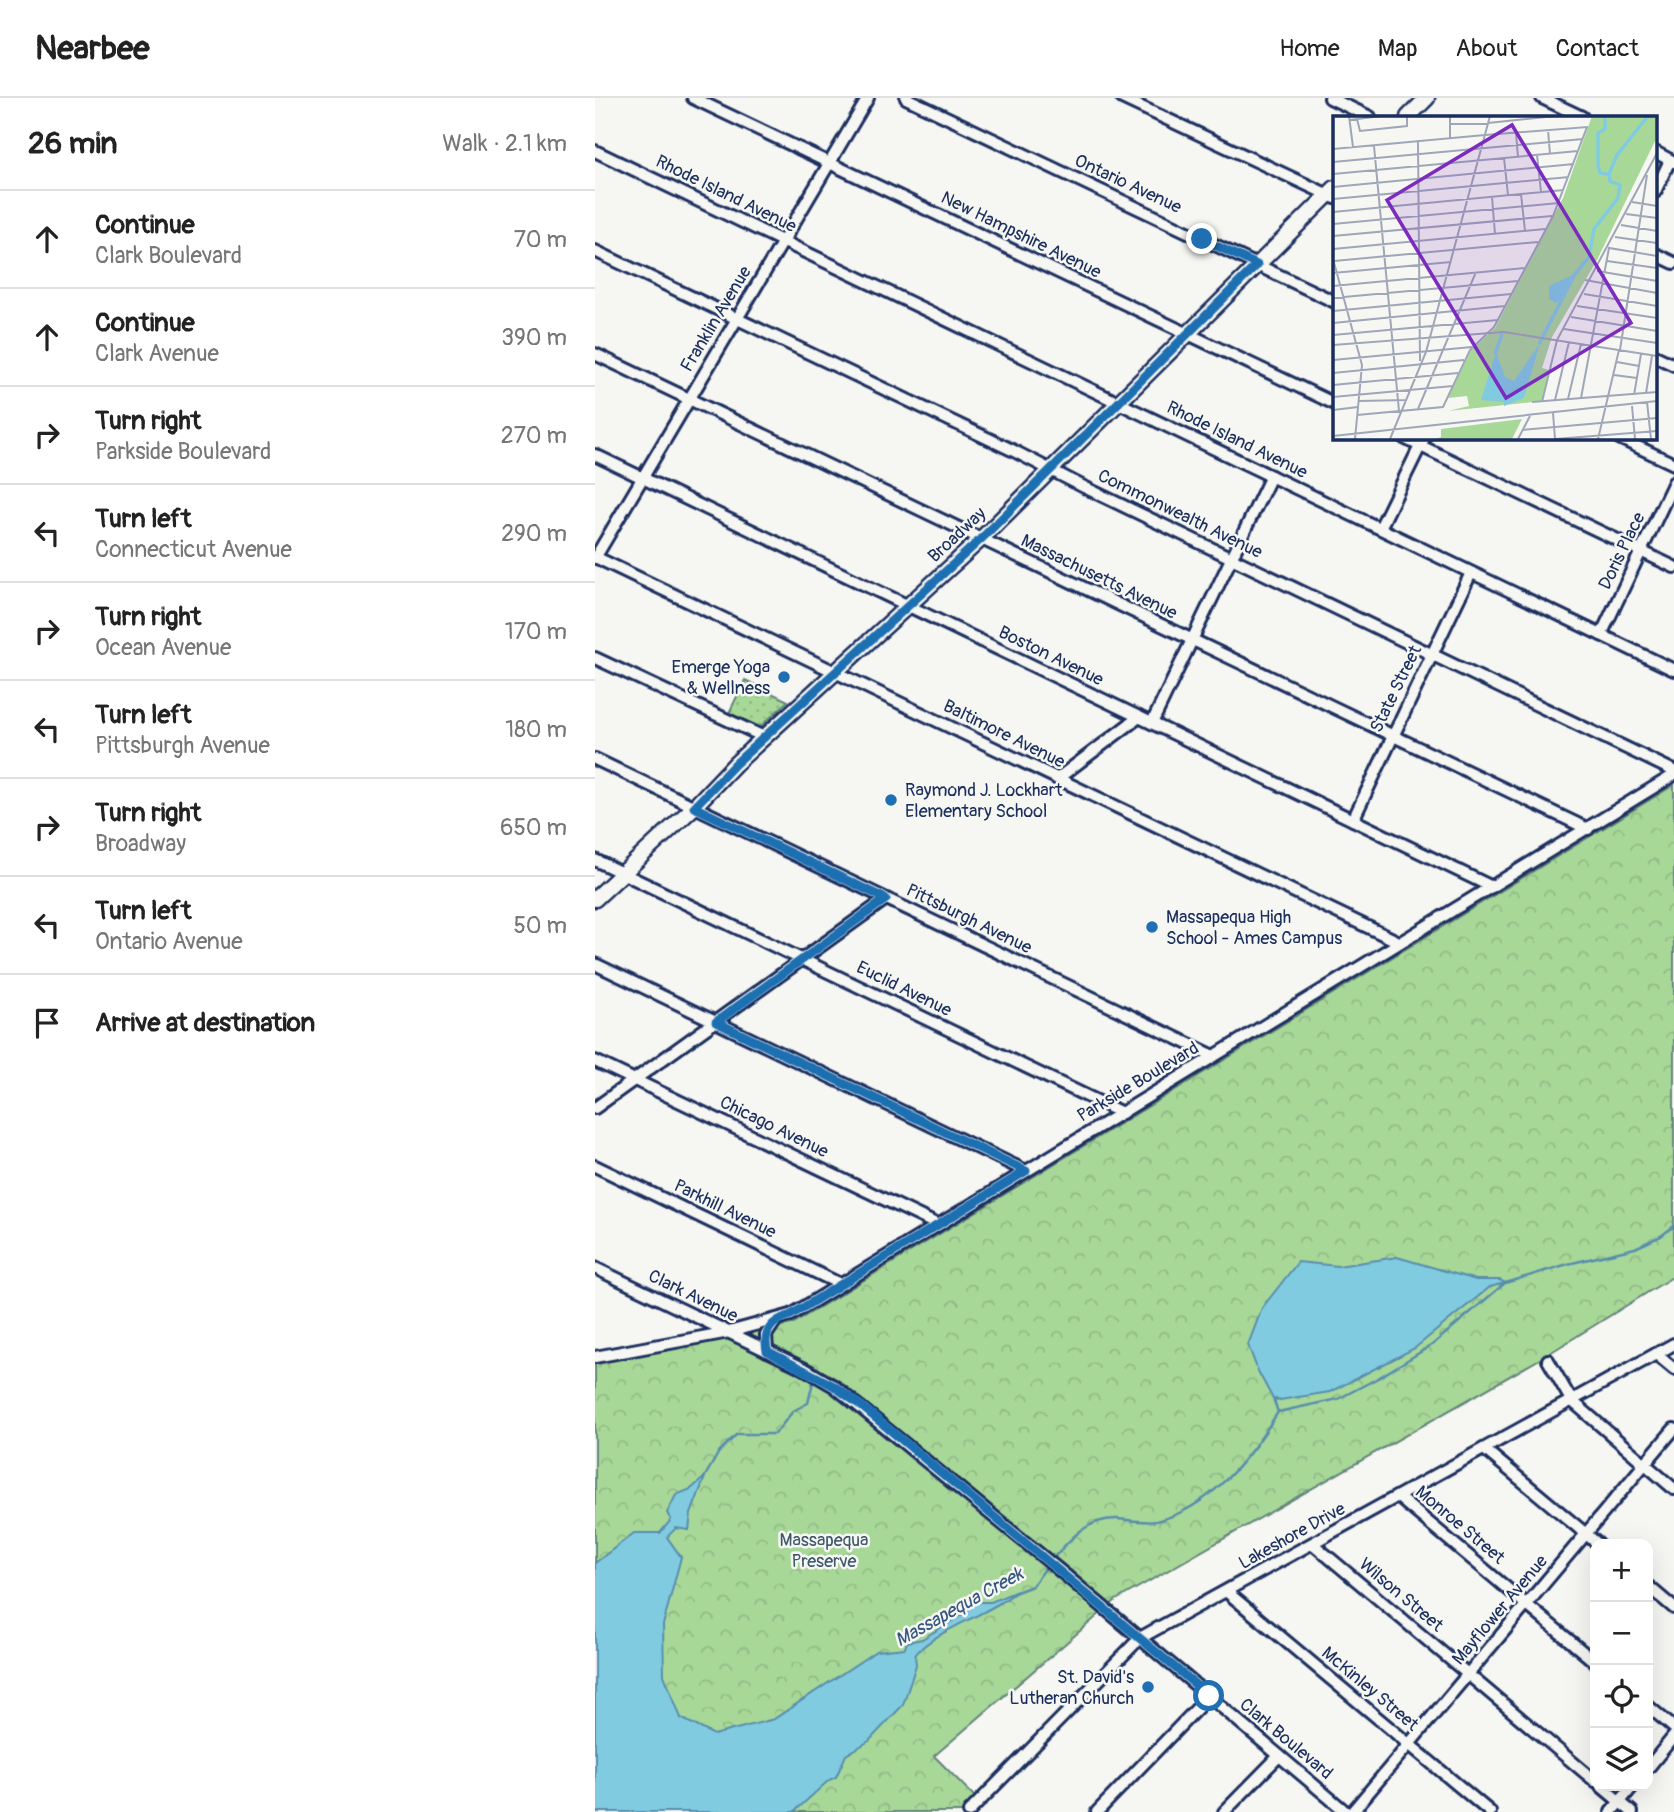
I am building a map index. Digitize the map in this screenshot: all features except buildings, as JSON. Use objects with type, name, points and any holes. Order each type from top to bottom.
[{"type":"main road","points":[[1409,116],[1427,98]]},
{"type":"main road","name":"Broadway","points":[[595,899],[764,737],[981,539],[1332,194]]},
{"type":"street","name":"New Hampshire Avenue","points":[[693,98],[1333,403]]},
{"type":"street","name":"Franklin Avenue","points":[[595,557],[867,98]]},
{"type":"street","name":"Ontario Avenue","points":[[906,98],[1333,301]]},
{"type":"street","points":[[1122,98],[1332,194]]},
{"type":"street","points":[[1330,98],[1368,116]]},
{"type":"street","points":[[1542,98],[1580,116]]},
{"type":"street","name":"Rhode Island Avenue","points":[[595,151],[1674,670]]},
{"type":"street","points":[[1657,188],[1672,161]]},
{"type":"street","name":"Commonwealth Avenue","points":[[595,251],[1433,654],[1674,773]]},
{"type":"street","points":[[1657,255],[1674,263]]},
{"type":"street","name":"Massachusetts Avenue","points":[[595,354],[1588,829]]},
{"type":"street","points":[[1657,357],[1674,365]]},
{"type":"street","points":[[1621,439],[1674,464]]},
{"type":"street","points":[[1380,528],[1422,441],[1674,567]]},
{"type":"street","name":"Boston Avenue","points":[[595,456],[1492,887]]},
{"type":"street","points":[[1152,723],[1271,476]]},
{"type":"street","name":"Doris Place","points":[[1601,635],[1674,482]]},
{"type":"street","name":"Baltimore Avenue","points":[[595,557],[1399,942]]},
{"type":"street","name":"State Street","points":[[1353,820],[1471,573]]},
{"type":"street","points":[[595,658],[764,737]]},
{"type":"street","points":[[1057,779],[1139,717]]},
{"type":"street","name":"Pittsburgh Avenue","points":[[595,759],[1214,1056]]},
{"type":"street","name":"Parkside Boulevard","points":[[595,1357],[729,1332],[791,1315],[1588,829],[1674,773]]},
{"type":"street","name":"Euclid Avenue","points":[[595,860],[1122,1113]]},
{"type":"street","points":[[595,1108],[886,899]]},
{"type":"street","points":[[595,964],[1026,1171]]},
{"type":"street","name":"Chicago Avenue","points":[[595,1061],[938,1225]]},
{"type":"street","name":"Parkhill Avenue","points":[[595,1166],[840,1284]]},
{"type":"street","name":"Clark Avenue","points":[[595,1268],[815,1375],[859,1404],[1140,1638]]},
{"type":"street","points":[[767,1351],[766,1335],[776,1320]]},
{"type":"street","name":"Lakeshore Drive","points":[[969,1812],[1140,1638],[1674,1344]]},
{"type":"street","points":[[1656,1354],[1674,1369]]},
{"type":"street","points":[[1548,1360],[1571,1400],[1674,1489]]},
{"type":"street","name":"Mayflower Avenue","points":[[1352,1812],[1674,1429]]},
{"type":"street","points":[[1485,1449],[1591,1539]]},
{"type":"street","name":"Monroe Street","points":[[1398,1497],[1590,1658]]},
{"type":"street","name":"Wilson Street","points":[[1313,1544],[1590,1777]]},
{"type":"street","points":[[1653,1590],[1674,1608]]},
{"type":"street","name":"McKinley Street","points":[[1227,1592],[1490,1812]]},
{"type":"street","name":"Clark Boulevard","points":[[1140,1638],[1346,1812]]},
{"type":"street","points":[[1097,1812],[1209,1696]]},
{"type":"street","points":[[1653,1710],[1674,1728]]},
{"type":"street","points":[[1653,1762],[1674,1737]]},
{"type":"street","points":[[1224,1812],[1279,1756]]},
{"type":"street","points":[[1607,1791],[1632,1812]]},
{"type":"street","points":[[1611,1812],[1628,1791]]},
{"type":"green space","points":[[745,680],[788,701],[760,727],[729,713]]},
{"type":"green space","name":"Massapequa Preserve","points":[[1674,785],[1674,1276],[1545,1356],[1116,1600],[934,1756],[977,1799],[965,1812],[595,1812],[595,1362],[792,1324]]},
{"type":"water","points":[[1397,1257],[1476,1280],[1500,1280],[1505,1283],[1490,1287],[1415,1348],[1330,1392],[1274,1401],[1248,1345],[1262,1308],[1298,1262],[1338,1266]]},
{"type":"water","points":[[705,1477],[691,1514],[689,1530],[676,1528],[667,1537],[681,1557],[663,1625],[664,1675],[681,1718],[714,1735],[774,1719],[876,1651],[905,1648],[907,1642],[922,1639],[965,1613],[976,1602],[991,1602],[1017,1591],[924,1646],[915,1655],[916,1665],[903,1705],[869,1741],[846,1755],[836,1777],[829,1780],[794,1812],[595,1812],[595,1563],[634,1533],[660,1533],[671,1520],[667,1513],[676,1495],[691,1489]]},
{"type":"waterway","name":"Massapequa Creek","points":[[1052,1560],[1080,1531],[1097,1522],[1118,1519],[1156,1521],[1176,1515],[1194,1505],[1227,1479],[1255,1446],[1278,1412],[1338,1399],[1378,1378],[1432,1345],[1505,1283],[1635,1248],[1661,1236],[1674,1226]]},
{"type":"waterway","points":[[704,1478],[719,1452],[737,1434],[775,1434],[793,1411],[808,1403],[813,1382]]},
{"type":"waterway","points":[[1276,1399],[1274,1401],[1278,1412]]},
{"type":"waterway","name":"Massapequa Creek","points":[[1014,1593],[1032,1586],[1048,1565]]},
{"type":"place","name":"Emerge Yoga & Wellness","points":[[784,677]]},
{"type":"place","name":"Raymond J. Lockhart Elementary School","points":[[891,800]]},
{"type":"place","name":"Massapequa High School - Ames Campus","points":[[1152,927]]},
{"type":"place","name":"St. David's Lutheran Church","points":[[1148,1687]]},
{"type":"route","points":[[1202,239],[1257,265],[981,539],[735,764],[694,807],[886,899],[716,1022],[1026,1171],[791,1315],[776,1320],[766,1335],[767,1351],[805,1369],[859,1404],[1209,1696]]}]
